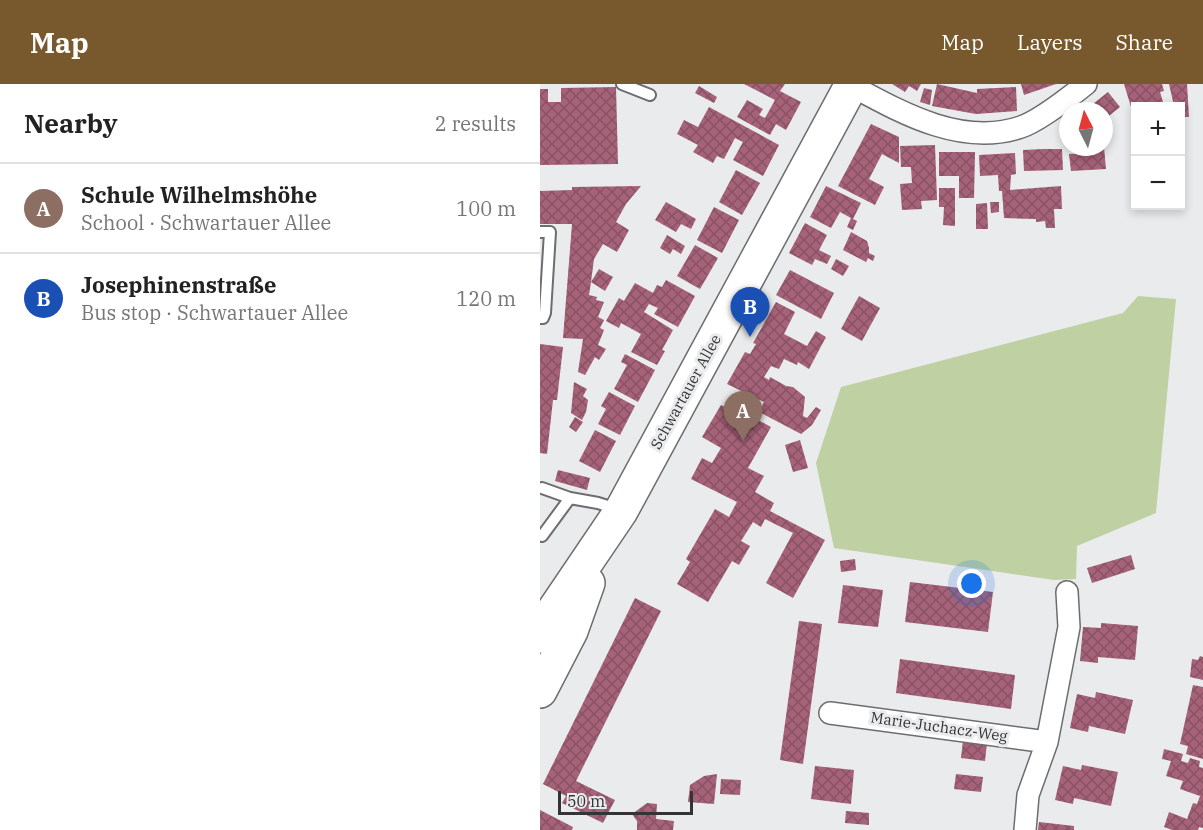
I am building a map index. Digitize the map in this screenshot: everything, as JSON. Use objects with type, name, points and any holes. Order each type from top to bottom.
[{"type":"main road","name":"Schwartauer Allee","points":[[540,636],[552,613],[621,511],[852,85]]},
{"type":"main road","name":"Schwartauer Allee","points":[[540,691],[571,631],[602,541]]},
{"type":"street","points":[[852,85],[902,113],[947,129],[987,133],[1022,127],[1068,99],[1086,84]]},
{"type":"street","points":[[1025,830],[1028,795],[1047,742],[1069,627],[1067,592]]},
{"type":"street","name":"Marie-Juchacz-Weg","points":[[830,713],[1047,742]]},
{"type":"lane","points":[[622,84],[650,95]]},
{"type":"lane","points":[[540,232],[550,232],[545,313],[543,318],[540,318]]},
{"type":"lane","points":[[542,488],[621,511]]},
{"type":"lane","points":[[542,536],[570,498]]},
{"type":"green space","points":[[1138,296],[1176,299],[1156,513],[1077,546],[1076,579],[1054,580],[834,548],[816,463],[841,387],[1123,313]]},
{"type":"building","points":[[744,84],[785,84],[780,91],[801,102],[786,130],[776,124],[770,135],[737,117],[747,100],[763,109],[759,115],[765,118],[775,100]]},
{"type":"building","points":[[892,84],[921,84],[917,91],[909,86],[905,92]]},
{"type":"building","points":[[937,84],[977,93],[977,89],[1016,87],[1017,111],[976,114],[932,106]]},
{"type":"building","points":[[1021,84],[1056,84],[1024,95]]},
{"type":"building","points":[[1124,84],[1162,84],[1164,91],[1160,92],[1163,102],[1131,102],[1131,107]]},
{"type":"building","points":[[1169,84],[1187,84],[1189,117],[1185,117],[1185,102],[1173,102]]},
{"type":"building","points":[[699,86],[717,97],[714,103],[695,93]]},
{"type":"building","points":[[616,87],[618,164],[540,165],[540,89],[548,89],[548,102],[561,102],[561,88]]},
{"type":"building","points":[[924,88],[932,90],[930,105],[920,102]]},
{"type":"building","points":[[1108,92],[1120,107],[1113,113],[1113,102],[1095,102]]},
{"type":"building","points":[[709,107],[779,145],[763,176],[733,160],[743,142],[735,138],[724,159],[717,156],[713,163],[693,152],[698,145],[677,134],[684,120],[698,127]]},
{"type":"building","points":[[871,124],[899,137],[899,163],[882,154],[869,179],[884,187],[875,205],[838,186]]},
{"type":"building","points":[[935,145],[937,200],[921,201],[922,209],[902,210],[900,184],[912,183],[911,167],[901,167],[900,146]]},
{"type":"building","points":[[1059,149],[1059,156],[1062,156],[1063,170],[1024,171],[1023,150]]},
{"type":"building","points":[[939,152],[975,152],[974,198],[959,198],[959,176],[939,176]]},
{"type":"building","points":[[1015,153],[1016,174],[1011,175],[1010,190],[1061,186],[1062,209],[1054,209],[1055,228],[1046,228],[1045,221],[1036,222],[1036,219],[1004,218],[998,175],[980,176],[979,155]]},
{"type":"building","points":[[1069,156],[1105,156],[1106,169],[1071,171]]},
{"type":"building","points":[[736,170],[760,183],[742,215],[719,202]]},
{"type":"building","points":[[641,186],[626,204],[616,222],[629,230],[617,252],[603,244],[594,259],[589,295],[604,302],[598,317],[604,320],[600,328],[604,330],[598,345],[606,349],[599,360],[595,357],[585,375],[578,372],[583,339],[563,338],[572,224],[540,224],[540,191],[572,190],[572,187]]},
{"type":"building","points":[[826,186],[861,203],[853,219],[857,221],[853,230],[847,227],[851,218],[840,212],[831,228],[810,217]]},
{"type":"building","points":[[939,188],[955,188],[955,226],[943,225],[944,207],[939,207]]},
{"type":"building","points":[[666,202],[696,219],[691,229],[681,224],[676,232],[655,220]]},
{"type":"building","points":[[990,202],[999,202],[999,212],[991,213]]},
{"type":"building","points":[[987,203],[988,229],[976,229],[976,204]]},
{"type":"building","points":[[714,207],[739,220],[722,253],[697,240]]},
{"type":"building","points":[[805,223],[827,235],[819,250],[831,256],[827,264],[815,259],[812,265],[789,253]]},
{"type":"building","points":[[851,232],[867,241],[869,253],[875,256],[873,261],[868,258],[866,262],[843,250]]},
{"type":"building","points":[[667,235],[685,246],[681,254],[673,249],[670,254],[660,248]]},
{"type":"building","points":[[695,245],[718,258],[700,289],[677,276]]},
{"type":"building","points":[[836,259],[849,266],[843,276],[831,269]]},
{"type":"building","points":[[599,269],[613,277],[605,291],[591,282]]},
{"type":"building","points":[[790,270],[834,293],[821,319],[776,295]]},
{"type":"building","points":[[666,280],[695,296],[678,327],[654,314],[658,308],[649,304],[644,312],[673,330],[657,365],[631,352],[641,334],[621,323],[619,328],[606,321],[619,298],[624,301],[635,283],[653,293],[657,285],[662,287]]},
{"type":"building","points":[[859,296],[880,308],[862,341],[841,329]]},
{"type":"building","points":[[776,302],[795,312],[784,334],[807,346],[816,331],[826,337],[809,369],[798,362],[797,365],[784,359],[779,369],[771,366],[764,377],[769,380],[770,377],[786,386],[793,387],[805,397],[803,416],[807,418],[816,407],[821,410],[812,425],[801,434],[759,412],[764,402],[727,384],[745,352],[750,354],[756,344],[753,343]]},
{"type":"building","points":[[540,344],[563,347],[557,400],[553,400],[547,454],[540,453]]},
{"type":"building","points":[[625,354],[655,370],[638,402],[614,389],[627,365],[621,362]]},
{"type":"building","points":[[574,382],[587,389],[583,396],[588,400],[582,420],[571,413]]},
{"type":"building","points":[[609,392],[635,406],[620,435],[598,424],[606,409],[601,406]]},
{"type":"building","points":[[721,405],[739,415],[742,411],[771,427],[748,468],[764,476],[755,492],[774,503],[770,511],[825,540],[793,598],[766,583],[793,533],[765,519],[761,527],[753,522],[741,541],[750,546],[739,565],[732,561],[708,602],[677,584],[690,562],[686,559],[715,509],[729,517],[737,502],[691,479],[702,458],[712,463],[721,448],[702,437]]},
{"type":"building","points":[[575,417],[583,422],[576,432],[569,427]]},
{"type":"building","points":[[595,430],[616,441],[600,472],[579,461]]},
{"type":"building","points":[[800,440],[808,468],[793,472],[785,445]]},
{"type":"building","points":[[558,470],[590,478],[587,490],[555,481]]},
{"type":"building","points":[[1131,555],[1135,569],[1092,583],[1087,568]]},
{"type":"building","points":[[855,559],[856,570],[841,572],[840,561]]},
{"type":"building","points":[[910,582],[993,592],[988,632],[905,622]]},
{"type":"building","points":[[843,585],[883,590],[878,627],[838,623]]},
{"type":"building","points":[[635,598],[661,611],[576,781],[615,800],[603,823],[562,803],[566,796],[543,784]]},
{"type":"building","points":[[799,621],[822,624],[803,764],[780,760]]},
{"type":"building","points":[[1101,623],[1138,626],[1135,660],[1098,657],[1098,663],[1080,661],[1083,627],[1101,628]]},
{"type":"building","points":[[1200,656],[1203,657],[1203,680],[1190,677],[1192,659],[1198,660]]},
{"type":"building","points":[[900,659],[1015,675],[1011,709],[896,693]]},
{"type":"building","points":[[1193,685],[1203,687],[1203,759],[1186,754],[1188,746],[1180,744]]},
{"type":"building","points":[[1096,692],[1133,700],[1125,734],[1089,726],[1088,732],[1070,728],[1077,694],[1095,698]]},
{"type":"building","points":[[963,740],[987,743],[985,761],[961,758]]},
{"type":"building","points":[[1164,749],[1183,754],[1181,761],[1188,763],[1190,758],[1200,761],[1199,767],[1203,768],[1203,828],[1172,830],[1164,827],[1169,812],[1187,819],[1193,803],[1197,804],[1200,796],[1180,789],[1183,781],[1166,776],[1171,761],[1162,759]]},
{"type":"building","points":[[1082,765],[1118,772],[1111,806],[1074,798],[1073,804],[1055,800],[1063,766],[1081,770]]},
{"type":"building","points":[[815,766],[854,770],[851,804],[811,799]]},
{"type":"building","points":[[717,774],[714,804],[688,802],[690,785],[704,776]]},
{"type":"building","points":[[956,774],[983,777],[981,792],[954,789]]},
{"type":"building","points":[[721,779],[741,780],[740,795],[720,794]]},
{"type":"building","points":[[647,803],[657,804],[656,819],[674,821],[673,830],[637,830],[637,821],[632,814]]},
{"type":"building","points":[[540,810],[573,827],[572,830],[540,830]]},
{"type":"building","points":[[846,811],[869,813],[869,825],[845,823]]},
{"type":"building","points":[[1039,822],[1074,826],[1074,830],[1038,830]]},
{"type":"place","name":"Josephinenstraße","points":[[750,337]]},
{"type":"place","name":"Schule Wilhelmshöhe","points":[[743,441]]}]
